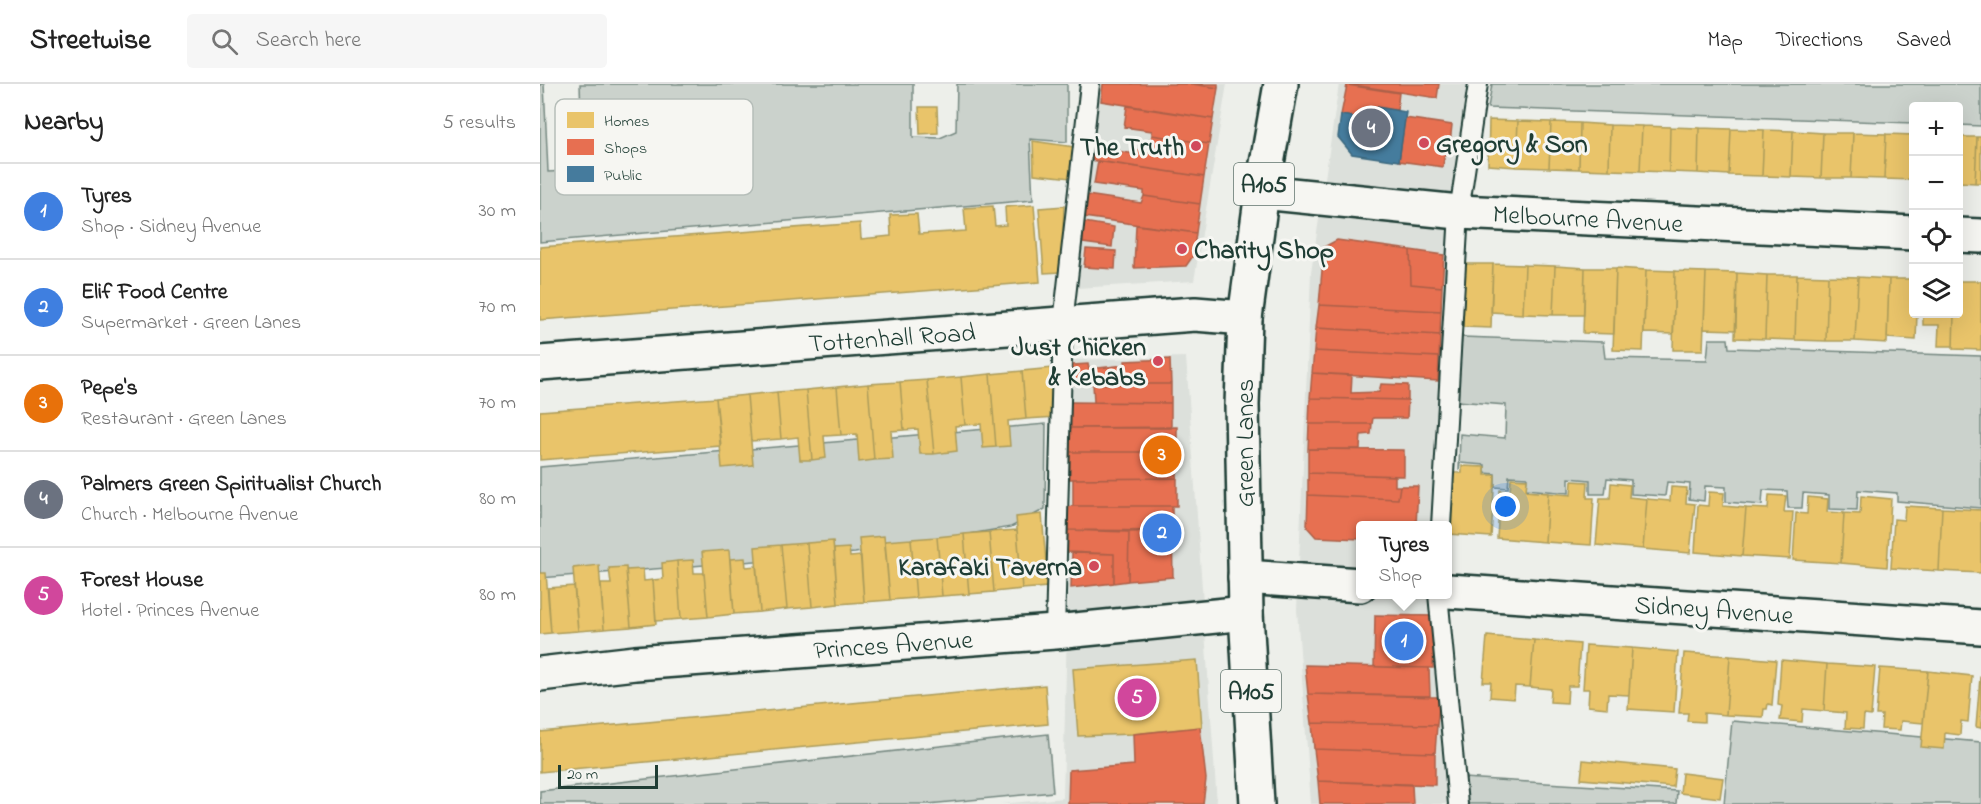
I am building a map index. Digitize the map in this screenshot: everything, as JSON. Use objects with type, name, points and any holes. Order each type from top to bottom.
[{"type":"street","name":"Green Lanes","points":[[1257,804],[1246,612],[1242,405],[1245,318],[1262,192],[1281,84]]},
{"type":"street","name":"Melbourne Avenue","points":[[1262,192],[1459,212],[1909,233]]},
{"type":"street","points":[[1963,235],[1981,236]]},
{"type":"street","name":"Tottenhall Road","points":[[540,363],[1195,314],[1245,318]]},
{"type":"street","points":[[1245,577],[1356,585]]},
{"type":"street","name":"Sidney Avenue","points":[[1452,591],[1981,627]]},
{"type":"street","name":"Princes Avenue","points":[[540,674],[635,663],[1055,632],[1246,612]]},
{"type":"lane","points":[[1055,632],[1063,323],[1090,84]]},
{"type":"lane","points":[[1441,521],[1459,212],[1478,84]]},
{"type":"lane","points":[[1438,599],[1458,804]]},
{"type":"shaded area","points":[[540,84],[544,84],[548,172],[555,172],[555,195],[753,195],[753,99],[581,99],[580,84],[913,84],[913,137],[940,138],[956,131],[957,84],[1067,84],[1067,142],[1030,139],[1033,200],[540,242]]},
{"type":"shaded area","points":[[1089,84],[1227,84],[1194,281],[1077,288]]},
{"type":"shaded area","points":[[1339,84],[1479,84],[1441,521],[1356,521],[1356,599],[1438,599],[1463,804],[1311,804],[1297,610],[1311,273]]},
{"type":"shaded area","points":[[1492,84],[1981,84],[1981,126],[1963,125],[1963,102],[1909,102],[1909,123],[1488,108]]},
{"type":"shaded area","points":[[1462,337],[1603,342],[1605,358],[1707,360],[1709,339],[1728,339],[1729,348],[1981,356],[1981,508],[1897,501],[1897,493],[1858,490],[1857,510],[1829,509],[1829,495],[1803,493],[1802,508],[1788,508],[1787,491],[1763,490],[1762,505],[1726,502],[1726,487],[1705,486],[1704,501],[1689,499],[1690,484],[1667,482],[1665,496],[1631,494],[1631,480],[1607,478],[1605,494],[1590,494],[1590,480],[1569,478],[1569,493],[1526,489],[1527,477],[1509,476],[1508,488],[1495,487],[1495,474],[1485,473],[1485,465],[1460,463],[1459,471],[1460,434],[1505,438],[1506,405],[1457,401]]},
{"type":"shaded area","points":[[1186,357],[1217,804],[1001,804],[1063,798],[1073,360]]},
{"type":"shaded area","points":[[1046,424],[1045,509],[1011,527],[855,553],[540,578],[540,467]]},
{"type":"shaded area","points":[[1732,721],[1981,742],[1981,804],[1724,804]]},
{"type":"shaded area","points":[[1048,734],[1053,792],[928,804],[540,804],[540,791]]},
{"type":"shaded area","points":[[1463,778],[1677,791],[1676,804],[1463,804]]},
{"type":"building: Homes","points":[[919,107],[937,107],[938,133],[920,134]]},
{"type":"building: Homes","points":[[1489,120],[1518,121],[1516,167],[1488,165]]},
{"type":"building: Homes","points":[[1518,121],[1551,122],[1549,168],[1516,167]]},
{"type":"building: Homes","points":[[1551,122],[1580,123],[1579,169],[1549,168]]},
{"type":"building: Homes","points":[[1580,123],[1610,125],[1609,170],[1579,169]]},
{"type":"building: Homes","points":[[1610,125],[1642,126],[1640,171],[1609,170]]},
{"type":"building: Homes","points":[[1642,126],[1670,127],[1669,172],[1640,171]]},
{"type":"building: Homes","points":[[1670,127],[1699,128],[1698,173],[1669,172]]},
{"type":"building: Homes","points":[[1699,128],[1731,129],[1729,175],[1698,173]]},
{"type":"building: Homes","points":[[1731,129],[1764,130],[1762,176],[1729,175]]},
{"type":"building: Homes","points":[[1764,130],[1793,131],[1791,177],[1762,176]]},
{"type":"building: Homes","points":[[1793,131],[1823,133],[1821,178],[1791,177]]},
{"type":"building: Homes","points":[[1823,133],[1853,133],[1851,178],[1821,178]]},
{"type":"building: Homes","points":[[1853,133],[1886,134],[1884,179],[1851,178]]},
{"type":"building: Homes","points":[[1886,134],[1909,135],[1909,180],[1884,179]]},
{"type":"building: Homes","points":[[1963,137],[1977,137],[1975,183],[1963,182]]},
{"type":"building: Homes","points":[[1977,137],[1981,137],[1981,183],[1975,183]]},
{"type":"building: Homes","points":[[1033,141],[1074,147],[1071,178],[1034,174]]},
{"type":"building: Homes","points":[[1034,205],[1040,282],[540,320],[540,247],[860,223],[861,239],[891,236],[890,215],[917,214],[919,234],[966,231],[964,208],[993,206],[995,226],[1006,225],[1005,207]]},
{"type":"building: Homes","points":[[1064,206],[1061,272],[1044,273],[1039,208]]},
{"type":"building: Homes","points":[[1465,264],[1493,264],[1491,328],[1463,327]]},
{"type":"building: Homes","points":[[1493,264],[1525,265],[1523,314],[1491,312]]},
{"type":"building: Homes","points":[[1525,265],[1555,266],[1553,315],[1523,314]]},
{"type":"building: Homes","points":[[1555,266],[1585,268],[1584,315],[1553,315]]},
{"type":"building: Homes","points":[[1585,268],[1616,268],[1614,334],[1583,333]]},
{"type":"building: Homes","points":[[1616,268],[1646,270],[1643,351],[1613,350]]},
{"type":"building: Homes","points":[[1646,270],[1675,271],[1673,334],[1644,333]]},
{"type":"building: Homes","points":[[1675,271],[1706,272],[1703,350],[1673,350]]},
{"type":"building: Homes","points":[[1706,272],[1737,273],[1736,330],[1704,329]]},
{"type":"building: Homes","points":[[1737,273],[1767,275],[1765,339],[1735,338]]},
{"type":"building: Homes","points":[[1767,275],[1797,275],[1795,340],[1765,339]]},
{"type":"building: Homes","points":[[1797,275],[1828,276],[1826,341],[1795,340]]},
{"type":"building: Homes","points":[[1828,276],[1858,277],[1855,341],[1826,341]]},
{"type":"building: Homes","points":[[1858,277],[1889,279],[1887,343],[1855,341]]},
{"type":"building: Homes","points":[[1889,279],[1909,279],[1909,318],[1917,318],[1916,340],[1887,338]]},
{"type":"building: Homes","points":[[1963,281],[1981,281],[1981,350],[1953,349],[1954,318],[1963,318]]},
{"type":"building: Homes","points":[[1923,318],[1954,318],[1953,346],[1938,346],[1939,325],[1923,325]]},
{"type":"building: Homes","points":[[1053,368],[1057,417],[1026,419],[1022,371]]},
{"type":"building: Homes","points":[[1022,371],[1026,419],[1008,421],[1010,446],[996,447],[990,374]]},
{"type":"building: Homes","points":[[990,374],[996,447],[983,448],[981,424],[965,425],[961,377]]},
{"type":"building: Homes","points":[[961,377],[965,425],[955,426],[957,451],[934,454],[927,380]]},
{"type":"building: Homes","points":[[927,380],[934,454],[920,454],[918,429],[904,430],[900,382]]},
{"type":"building: Homes","points":[[900,382],[904,430],[891,431],[893,459],[874,460],[868,384]]},
{"type":"building: Homes","points":[[868,384],[874,460],[859,462],[857,434],[841,435],[837,387]]},
{"type":"building: Homes","points":[[837,387],[841,435],[824,436],[826,458],[812,460],[806,390]]},
{"type":"building: Homes","points":[[806,390],[812,460],[800,460],[798,437],[781,439],[777,392]]},
{"type":"building: Homes","points":[[777,392],[781,439],[751,441],[747,395]]},
{"type":"building: Homes","points":[[747,395],[753,465],[722,468],[716,398]]},
{"type":"building: Homes","points":[[716,398],[721,446],[540,460],[540,411]]},
{"type":"building: Homes","points":[[1462,466],[1485,467],[1485,475],[1495,475],[1491,537],[1452,534],[1452,521],[1449,521],[1451,473],[1462,473]]},
{"type":"building: Homes","points":[[1511,478],[1527,479],[1526,491],[1548,493],[1545,542],[1497,538],[1500,490],[1510,491]]},
{"type":"building: Homes","points":[[1572,481],[1588,482],[1587,498],[1594,498],[1591,545],[1545,542],[1548,493],[1571,495]]},
{"type":"building: Homes","points":[[1611,483],[1630,485],[1629,497],[1647,499],[1643,549],[1596,545],[1600,498],[1610,498]]},
{"type":"building: Homes","points":[[1671,487],[1687,488],[1686,503],[1695,504],[1690,553],[1643,549],[1647,499],[1670,501]]},
{"type":"building: Homes","points":[[1709,492],[1724,493],[1723,506],[1746,508],[1742,556],[1695,552],[1698,505],[1708,506]]},
{"type":"building: Homes","points":[[1769,495],[1786,496],[1784,512],[1793,512],[1790,559],[1742,556],[1746,508],[1768,509]]},
{"type":"building: Homes","points":[[1861,496],[1891,499],[1887,567],[1841,563],[1844,513],[1860,514]]},
{"type":"building: Homes","points":[[1808,497],[1828,499],[1827,512],[1844,513],[1841,563],[1793,560],[1796,513],[1807,514]]},
{"type":"building: Homes","points":[[1905,506],[1942,508],[1939,571],[1891,568],[1894,519],[1904,520]]},
{"type":"building: Homes","points":[[1942,508],[1981,510],[1981,573],[1939,571]]},
{"type":"building: Homes","points":[[1042,514],[1048,587],[1022,589],[1016,517]]},
{"type":"building: Homes","points":[[1017,530],[1022,589],[994,592],[989,532]]},
{"type":"building: Homes","points":[[989,532],[994,592],[969,594],[964,534]]},
{"type":"building: Homes","points":[[964,534],[969,594],[942,596],[937,537]]},
{"type":"building: Homes","points":[[884,536],[890,600],[864,602],[859,538]]},
{"type":"building: Homes","points":[[937,537],[942,596],[916,598],[911,539]]},
{"type":"building: Homes","points":[[911,539],[916,598],[890,600],[885,541]]},
{"type":"building: Homes","points":[[833,541],[838,604],[812,607],[807,543]]},
{"type":"building: Homes","points":[[807,543],[812,607],[787,609],[781,545]]},
{"type":"building: Homes","points":[[781,545],[787,609],[760,612],[755,547]]},
{"type":"building: Homes","points":[[849,548],[850,557],[861,556],[864,602],[838,604],[834,549]]},
{"type":"building: Homes","points":[[729,550],[734,614],[708,617],[702,552]]},
{"type":"building: Homes","points":[[745,558],[746,567],[756,566],[760,612],[734,614],[730,559]]},
{"type":"building: Homes","points":[[693,560],[694,573],[704,573],[708,617],[681,619],[677,561]]},
{"type":"building: Homes","points":[[677,561],[681,619],[656,621],[653,580],[663,579],[662,563]]},
{"type":"building: Homes","points":[[599,565],[604,629],[578,631],[573,568]]},
{"type":"building: Homes","points":[[626,567],[631,627],[604,629],[601,584],[611,584],[609,568]]},
{"type":"building: Homes","points":[[643,569],[644,581],[653,580],[656,624],[631,627],[626,570]]},
{"type":"building: Homes","points":[[540,573],[546,573],[551,633],[540,634]]},
{"type":"building: Homes","points":[[574,586],[578,631],[551,633],[548,588]]},
{"type":"building: Homes","points":[[1487,636],[1534,640],[1530,687],[1515,686],[1514,699],[1490,697],[1491,682],[1483,682]]},
{"type":"building: Homes","points":[[1534,640],[1580,644],[1577,686],[1568,686],[1567,703],[1550,702],[1551,689],[1530,687]]},
{"type":"building: Homes","points":[[1586,645],[1632,648],[1629,695],[1608,694],[1607,708],[1588,706],[1589,689],[1583,689]]},
{"type":"building: Homes","points":[[1632,648],[1678,652],[1674,712],[1628,709]]},
{"type":"building: Homes","points":[[1684,653],[1730,656],[1726,715],[1704,713],[1704,722],[1687,721],[1688,713],[1679,713]]},
{"type":"building: Homes","points":[[1730,656],[1776,660],[1772,705],[1768,704],[1767,709],[1764,709],[1763,717],[1726,715]]},
{"type":"building: Homes","points":[[1197,660],[1202,727],[1133,734],[1078,736],[1073,669]]},
{"type":"building: Homes","points":[[1781,660],[1827,664],[1824,711],[1803,709],[1802,722],[1780,720],[1782,706],[1778,705]]},
{"type":"building: Homes","points":[[1827,664],[1875,667],[1871,716],[1864,715],[1863,729],[1845,728],[1846,713],[1824,711]]},
{"type":"building: Homes","points":[[1880,668],[1928,671],[1923,723],[1901,721],[1900,730],[1881,729],[1882,715],[1876,715]]},
{"type":"building: Homes","points":[[1928,671],[1972,676],[1968,722],[1961,721],[1960,735],[1945,733],[1944,749],[1921,747]]},
{"type":"building: Homes","points":[[1981,677],[1981,728],[1976,727]]},
{"type":"building: Homes","points":[[1045,685],[1048,724],[540,772],[540,732]]},
{"type":"building: Homes","points":[[1583,760],[1675,769],[1673,787],[1581,779]]},
{"type":"building: Homes","points":[[1682,773],[1723,778],[1720,798],[1680,793]]},
{"type":"building: Shops","points":[[1103,84],[1192,84],[1218,88],[1213,119],[1101,101]]},
{"type":"building: Shops","points":[[1192,84],[1218,84],[1218,88]]},
{"type":"building: Shops","points":[[1347,84],[1439,84],[1437,98]]},
{"type":"building: Shops","points":[[1347,85],[1399,93],[1397,110],[1377,107],[1374,120],[1341,115]]},
{"type":"building: Shops","points":[[1127,106],[1213,119],[1209,144],[1152,135],[1152,131],[1124,127]]},
{"type":"building: Shops","name":"Gregory & Son","points":[[1405,118],[1452,125],[1450,143],[1446,142],[1443,167],[1399,161]]},
{"type":"building: Shops","points":[[1152,135],[1209,144],[1204,177],[1090,160],[1092,143],[1117,146],[1117,151],[1135,154],[1138,150],[1148,152]]},
{"type":"building: Shops","points":[[1098,161],[1204,177],[1200,204],[1144,196],[1144,191],[1094,184]]},
{"type":"building: Shops","points":[[1087,195],[1141,203],[1144,196],[1200,204],[1196,233],[1084,217]]},
{"type":"building: Shops","points":[[1084,222],[1114,227],[1112,247],[1083,243]]},
{"type":"building: Shops","points":[[1136,225],[1196,233],[1193,256],[1186,266],[1134,268]]},
{"type":"building: Shops","points":[[1337,240],[1410,250],[1411,284],[1442,287],[1441,311],[1319,305],[1324,247]]},
{"type":"building: Shops","points":[[1086,249],[1116,251],[1115,269],[1084,267]]},
{"type":"building: Shops","points":[[1410,250],[1444,255],[1442,287],[1411,284]]},
{"type":"building: Shops","points":[[1319,305],[1441,311],[1440,335],[1316,328]]},
{"type":"building: Shops","points":[[1316,328],[1440,335],[1439,357],[1314,351]]},
{"type":"building: Shops","points":[[1314,351],[1439,357],[1438,381],[1312,373]]},
{"type":"building: Shops","points":[[1170,359],[1171,384],[1073,384],[1073,365],[1088,364],[1089,369],[1125,365],[1125,361]]},
{"type":"building: Shops","points":[[1312,373],[1352,375],[1351,393],[1379,392],[1381,384],[1408,385],[1408,400],[1310,398]]},
{"type":"building: Shops","points":[[1093,384],[1171,384],[1171,403],[1094,402]]},
{"type":"building: Shops","points":[[1310,398],[1408,400],[1407,418],[1373,418],[1372,424],[1309,424]]},
{"type":"building: Shops","points":[[1070,402],[1171,403],[1171,428],[1070,428]]},
{"type":"building: Shops","points":[[1309,424],[1372,424],[1371,434],[1361,435],[1360,449],[1308,449]]},
{"type":"building: Shops","points":[[1177,427],[1177,452],[1070,452],[1070,428]]},
{"type":"building: Shops","points":[[1308,449],[1404,450],[1404,476],[1308,473]]},
{"type":"building: Shops","points":[[1070,452],[1177,452],[1177,478],[1070,479]]},
{"type":"building: Shops","points":[[1308,473],[1395,476],[1395,486],[1400,486],[1398,499],[1308,495]]},
{"type":"building: Shops","points":[[1177,478],[1177,506],[1073,506],[1073,479]]},
{"type":"building: Shops","points":[[1400,486],[1418,486],[1416,521],[1356,521],[1356,539],[1316,537],[1307,527],[1308,495],[1398,499]]},
{"type":"building: Shops","points":[[1172,506],[1172,531],[1066,530],[1067,507]]},
{"type":"building: Shops","points":[[1066,530],[1129,532],[1128,581],[1114,583],[1114,554],[1067,552]]},
{"type":"building: Shops","points":[[1172,531],[1173,577],[1128,581],[1129,532]]},
{"type":"building: Shops","points":[[1072,553],[1114,554],[1114,583],[1071,588]]},
{"type":"building: Shops","points":[[1375,615],[1434,616],[1433,668],[1374,667]]},
{"type":"building: Shops","points":[[1305,665],[1429,668],[1430,696],[1308,694]]},
{"type":"building: Shops","points":[[1308,694],[1440,697],[1437,725],[1312,723]]},
{"type":"building: Shops","points":[[1312,723],[1437,725],[1435,753],[1314,749]]},
{"type":"building: Shops","points":[[1200,727],[1206,779],[1203,804],[1068,804],[1069,770],[1134,765],[1133,734]]},
{"type":"building: Shops","points":[[1314,749],[1435,753],[1435,785],[1318,781]]},
{"type":"building: Shops","points":[[1318,781],[1412,785],[1413,804],[1320,804]]},
{"type":"building: Public","points":[[1377,107],[1406,112],[1399,161],[1352,154],[1338,137],[1341,115],[1374,120]]},
{"type":"place","name":"Palmers Green Spiritualist Church","points":[[1371,128]]},
{"type":"place","name":"Gregory & Son","points":[[1424,143]]},
{"type":"place","name":"The Truth","points":[[1196,146]]},
{"type":"place","name":"Charity Shop","points":[[1182,249]]},
{"type":"place","name":"Just Chicken & Kebabs","points":[[1158,361]]},
{"type":"place","name":"Pepe's","points":[[1162,455]]},
{"type":"place","name":"Elif Food Centre","points":[[1162,533]]},
{"type":"place","name":"Karafaki Taverna","points":[[1094,566]]},
{"type":"place","name":"Tyres","points":[[1404,641]]},
{"type":"place","name":"Forest House","points":[[1137,698]]}]
